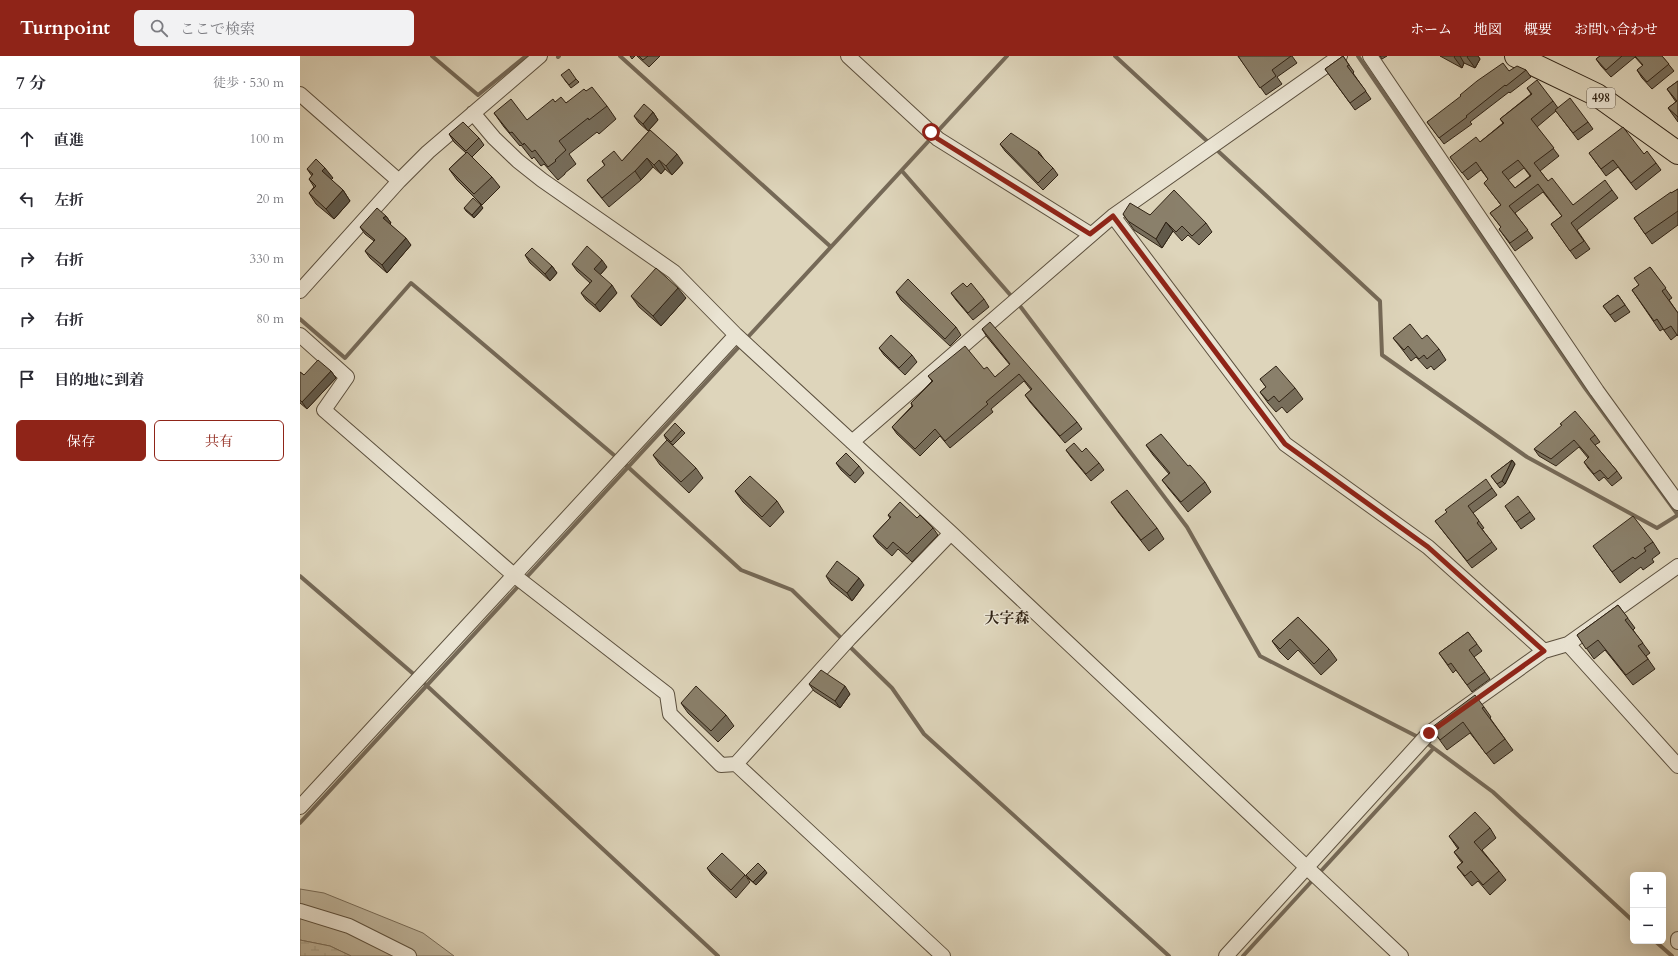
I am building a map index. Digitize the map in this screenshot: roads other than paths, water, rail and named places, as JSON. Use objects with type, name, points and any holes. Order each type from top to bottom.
[{"type":"highway","name":"498","points":[[1516,56],[1597,95],[1678,153]]},
{"type":"street","points":[[300,291],[399,181],[428,152],[540,56]]},
{"type":"street","points":[[848,56],[935,136],[1090,234]]},
{"type":"street","points":[[852,442],[1090,234],[1113,216],[1340,56]]},
{"type":"street","points":[[1370,56],[1597,391],[1678,503]]},
{"type":"street","points":[[300,94],[399,181]]},
{"type":"street","points":[[473,113],[494,138],[518,161],[542,180],[674,272],[736,334],[951,533],[1401,956]]},
{"type":"street","points":[[1113,216],[1285,444],[1428,547],[1544,651]]},
{"type":"street","points":[[300,807],[622,460],[736,334]]},
{"type":"street","points":[[300,335],[347,377],[324,410],[515,576],[667,694],[670,714],[721,765],[736,764],[845,643],[951,533]]},
{"type":"street","points":[[1226,956],[1429,733],[1544,651],[1568,644],[1678,566]]},
{"type":"street","points":[[1568,644],[1678,766]]},
{"type":"street","points":[[736,764],[943,956]]},
{"type":"street","points":[[300,911],[349,926],[409,956]]},
{"type":"waterway","points":[[432,56],[478,95],[526,56]]},
{"type":"waterway","points":[[620,56],[831,247]]},
{"type":"waterway","points":[[300,823],[1007,56]]},
{"type":"waterway","points":[[1115,56],[1207,141]]},
{"type":"waterway","points":[[1358,56],[1585,388],[1678,515]]},
{"type":"waterway","points":[[1219,152],[1380,301],[1382,355],[1527,457],[1657,528],[1678,515]]},
{"type":"waterway","points":[[902,171],[1020,306],[1187,527],[1260,656],[1420,738],[1493,792],[1630,918]]},
{"type":"waterway","points":[[300,319],[345,358],[411,283],[628,467],[741,570],[792,590],[892,688],[924,734],[1169,956]]},
{"type":"waterway","points":[[300,576],[417,677]]},
{"type":"waterway","points":[[425,684],[718,956]]},
{"type":"waterway","points":[[1243,956],[1433,749]]},
{"type":"waterway","points":[[1658,944],[1672,956]]},
{"type":"district","name":"大字森","points":[[1007,618]]}]
